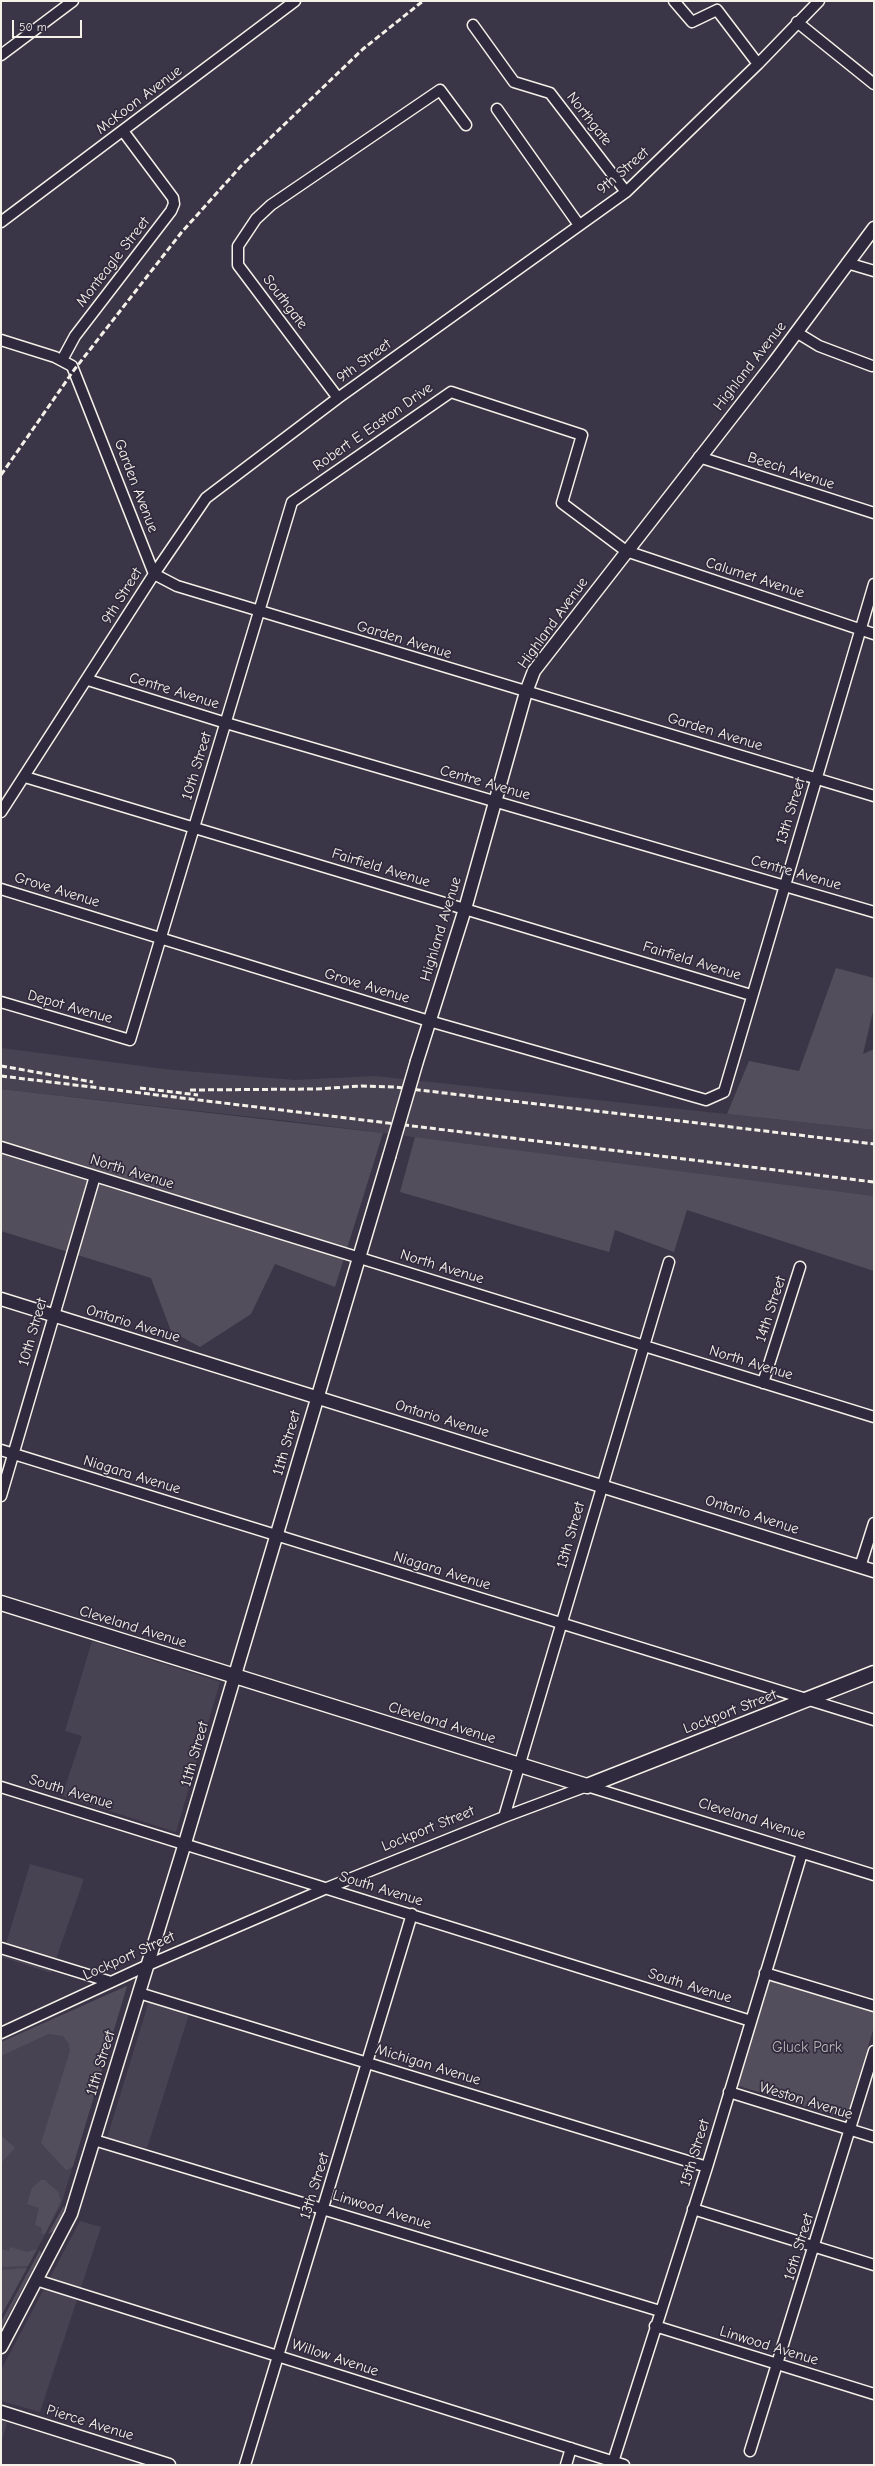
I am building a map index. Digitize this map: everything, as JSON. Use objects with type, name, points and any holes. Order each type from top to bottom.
[{"type":"main road","name":"Cleveland Avenue","points":[[1,1603],[587,1786]]},
{"type":"main road","name":"Lockport Street","points":[[587,1786],[874,1673]]},
{"type":"street","points":[[1,55],[73,1]]},
{"type":"street","name":"McKoon Avenue","points":[[1,222],[295,1]]},
{"type":"street","points":[[674,1],[692,22],[717,10],[758,64]]},
{"type":"street","name":"9th Street","points":[[1,812],[88,680],[154,574],[206,498],[338,398],[626,192],[758,64],[819,1]]},
{"type":"street","points":[[797,22],[874,84]]},
{"type":"street","name":"Northgate","points":[[473,25],[514,82],[550,93],[626,192]]},
{"type":"street","name":"Southgate","points":[[338,398],[238,265],[238,246],[256,219],[271,205],[440,90],[466,125]]},
{"type":"street","points":[[497,109],[579,226]]},
{"type":"street","name":"Monteagle Street","points":[[62,360],[75,336],[171,211],[174,204],[173,198],[123,131]]},
{"type":"street","name":"Highland Avenue","points":[[389,1157],[417,1061],[465,909],[494,801],[526,692],[534,671],[796,332],[874,228]]},
{"type":"street","points":[[848,263],[874,271]]},
{"type":"street","points":[[796,332],[818,346],[872,366]]},
{"type":"street","points":[[1,340],[62,360]]},
{"type":"street","name":"Garden Avenue","points":[[62,360],[74,370],[154,574],[177,586],[259,612],[874,796]]},
{"type":"street","name":"Robert E Easton Drive","points":[[292,502],[451,392],[582,435],[562,503],[626,551]]},
{"type":"street","name":"Beech Avenue","points":[[699,457],[874,513]]},
{"type":"street","name":"10th Street","points":[[130,1040],[292,502]]},
{"type":"street","name":"Calumet Avenue","points":[[626,551],[874,634]]},
{"type":"street","name":"13th Street","points":[[724,1092],[874,584]]},
{"type":"street","name":"Centre Avenue","points":[[88,680],[226,722],[874,912]]},
{"type":"street","name":"Fairfield Avenue","points":[[25,777],[752,994]]},
{"type":"street","name":"Grove Avenue","points":[[1,889],[429,1022],[706,1100],[724,1092]]},
{"type":"street","name":"Depot Avenue","points":[[1,1002],[130,1040]]},
{"type":"street","name":"North Avenue","points":[[1,1146],[874,1417]]},
{"type":"street","name":"11th Street","points":[[1,2348],[72,2214],[185,1843],[389,1157]]},
{"type":"street","name":"10th Street","points":[[1,1496],[95,1176]]},
{"type":"street","name":"13th Street","points":[[504,1817],[518,1765],[669,1262]]},
{"type":"street","name":"14th Street","points":[[763,1382],[800,1267]]},
{"type":"street","name":"Ontario Avenue","points":[[1,1299],[874,1571]]},
{"type":"street","name":"Niagara Avenue","points":[[1,1450],[874,1720]]},
{"type":"street","points":[[860,1566],[874,1523]]},
{"type":"street","name":"Lockport Street","points":[[1,2033],[148,1965],[327,1888],[504,1817],[587,1786]]},
{"type":"street","name":"Cleveland Avenue","points":[[587,1786],[874,1875]]},
{"type":"street","name":"South Avenue","points":[[1,1787],[185,1843],[751,2021]]},
{"type":"street","name":"15th Street","points":[[613,2462],[655,2326],[707,2167],[802,1853]]},
{"type":"street","name":"13th Street","points":[[245,2465],[325,2208],[412,1914]]},
{"type":"street","points":[[1,1948],[111,1982]]},
{"type":"street","points":[[765,1973],[874,2006]]},
{"type":"street","name":"Michigan Avenue","points":[[139,1993],[707,2167]]},
{"type":"street","name":"16th Street","points":[[750,2451],[815,2246],[874,2051]]},
{"type":"street","name":"Weston Avenue","points":[[729,2092],[874,2137]]},
{"type":"street","name":"Linwood Avenue","points":[[94,2140],[325,2208],[660,2311]]},
{"type":"street","points":[[693,2209],[874,2265]]},
{"type":"street","name":"Willow Avenue","points":[[36,2280],[624,2465]]},
{"type":"street","name":"Linwood Avenue","points":[[655,2326],[874,2394]]},
{"type":"street","name":"Pierce Avenue","points":[[1,2412],[169,2465]]},
{"type":"street","points":[[566,2465],[571,2448]]},
{"type":"shaded area","points":[[1,1048],[173,1070],[295,1080],[375,1076],[874,1130],[874,1196],[289,1121],[1,1089]]},
{"type":"shaded area","points":[[92,1641],[220,1682],[176,1832],[62,1796],[82,1736],[65,1731]]},
{"type":"shaded area","points":[[30,1864],[84,1879],[51,1973],[2,1957]]},
{"type":"shaded area","points":[[127,1986],[61,2205],[1,2316],[1,2043]]},
{"type":"shaded area","points":[[149,2001],[189,2014],[147,2148],[107,2138]]},
{"type":"shaded area","points":[[80,2221],[101,2227],[40,2412],[1,2401],[1,2370]]},
{"type":"shaded area","points":[[1,2417],[8,2420],[1,2444]]},
{"type":"green space","points":[[836,968],[874,978],[874,1007],[863,1054],[874,1049],[874,1130],[727,1114],[749,1061],[799,1071]]},
{"type":"green space","points":[[1,1089],[383,1133],[335,1287],[275,1264],[251,1314],[200,1347],[171,1331],[151,1278],[1,1231]]},
{"type":"green space","points":[[415,1137],[874,1196],[874,1271],[687,1210],[674,1252],[615,1230],[609,1252],[400,1192]]},
{"type":"green space","name":"Gluck Park","points":[[769,1977],[874,2010],[874,2027],[846,2119],[736,2085]]},
{"type":"green space","points":[[127,1986],[73,2166],[68,2170],[65,2169],[41,2143],[70,2051],[69,2044],[63,2036],[48,2034],[1,2056],[1,2042]]},
{"type":"green space","points":[[1,2135],[15,2148],[1,2163]]},
{"type":"green space","points":[[41,2180],[45,2180],[58,2192],[61,2201],[45,2234],[41,2233],[42,2228],[35,2225],[39,2208],[27,2204],[32,2188]]},
{"type":"green space","points":[[63,2207],[65,2207],[64,2211],[54,2231],[48,2234]]},
{"type":"green space","points":[[10,2247],[27,2252],[37,2249],[28,2266],[1,2267],[1,2249],[9,2251]]},
{"type":"green space","points":[[40,2250],[41,2254],[1,2329],[1,2322]]},
{"type":"green space","points":[[27,2268],[1,2316],[1,2270]]},
{"type":"railway","points":[[1,475],[74,370],[181,233],[241,166],[363,49],[423,1]]},
{"type":"railway","points":[[1,1066],[93,1082]]},
{"type":"railway","points":[[1,1076],[874,1182]]},
{"type":"railway","points":[[190,1090],[317,1089],[361,1086],[394,1087],[874,1144]]},
{"type":"railway","points":[[140,1088],[198,1095]]}]
